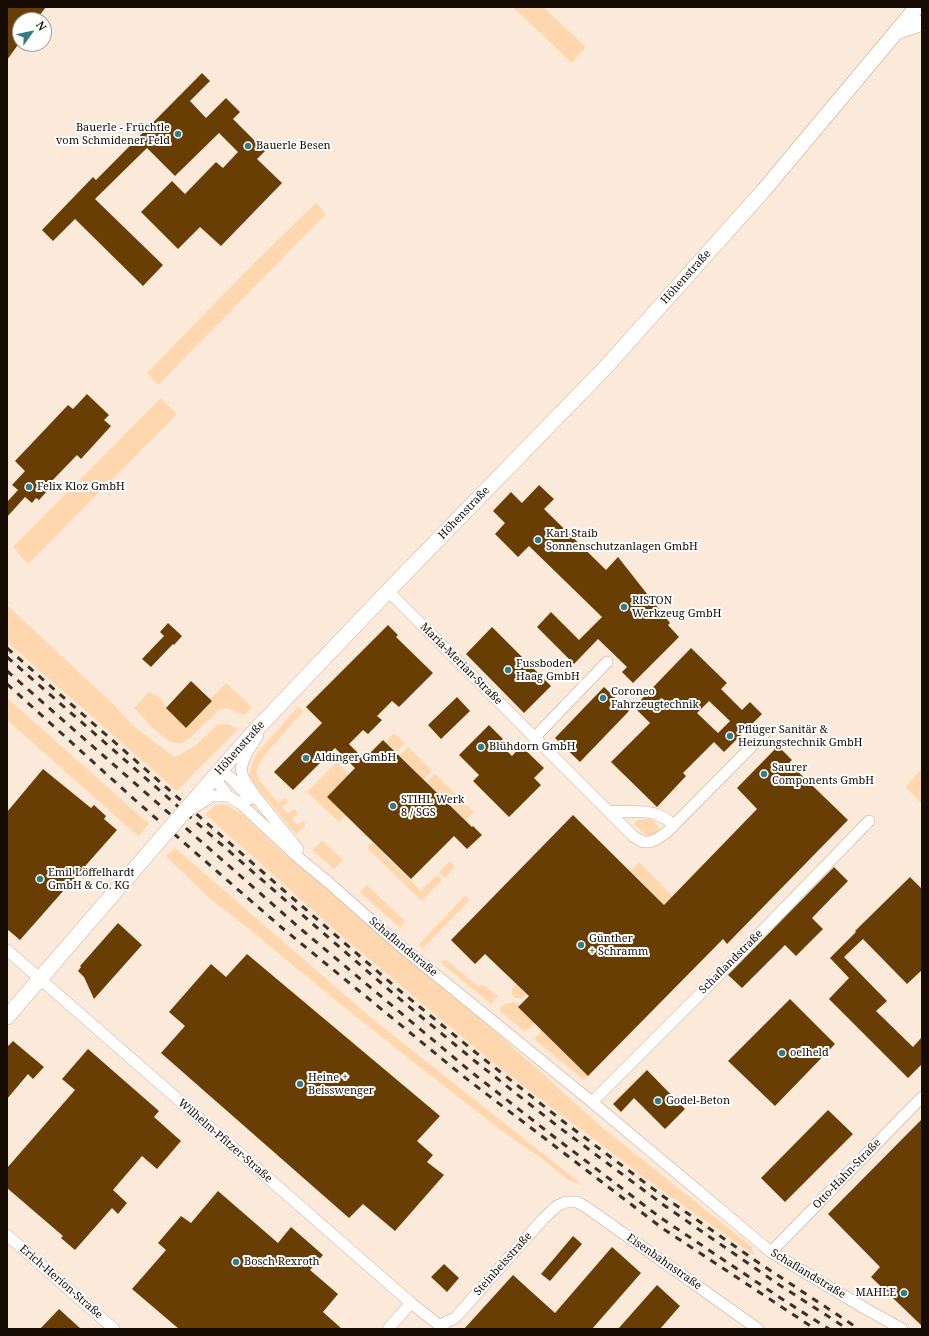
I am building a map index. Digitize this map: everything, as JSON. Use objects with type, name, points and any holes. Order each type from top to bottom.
[{"type":"main road","name":"Höhenstraße","points":[[7,1017],[178,818],[207,793],[214,777],[388,591],[605,368],[764,190],[917,7]]},
{"type":"main road","points":[[896,32],[922,23]]},
{"type":"street","name":"Maria-Merian-Straße","points":[[388,591],[534,738],[634,836],[643,842],[650,842],[657,839],[674,825],[766,732]]},
{"type":"street","points":[[534,738],[607,662]]},
{"type":"street","name":"Schaflandstraße","points":[[274,712],[246,754],[241,768],[243,778],[255,796],[291,841]]},
{"type":"street","name":"Schaflandstraße","points":[[328,882],[233,780],[227,775],[219,775],[214,777],[228,796],[241,804],[300,859],[398,944],[592,1102],[771,1252],[902,1329]]},
{"type":"street","points":[[207,793],[228,796]]},
{"type":"street","points":[[609,811],[647,812],[656,814],[674,825]]},
{"type":"street","name":"Schaflandstraße","points":[[592,1102],[736,958],[869,821]]},
{"type":"street","name":"Wilhelm-Pfitzer-Straße","points":[[7,950],[411,1303],[442,1327]]},
{"type":"street","name":"Otto-Hahn-Straße","points":[[771,1252],[922,1097]]},
{"type":"street","name":"Steinbeisstraße","points":[[442,1327],[456,1318],[550,1212],[566,1202]]},
{"type":"street","name":"Eisenbahnstraße","points":[[566,1202],[576,1202],[586,1207],[758,1329]]},
{"type":"street","name":"Erich-Herion-Straße","points":[[7,1235],[114,1329]]},
{"type":"street","points":[[388,1329],[411,1303]]},
{"type":"shaded area","points":[[513,7],[543,7],[586,47],[572,63]]},
{"type":"shaded area","points":[[316,203],[326,214],[158,385],[147,373],[256,261]]},
{"type":"shaded area","points":[[161,398],[177,414],[28,564],[13,547]]},
{"type":"shaded area","points":[[7,605],[115,706],[131,724],[174,757],[196,745],[217,725],[227,724],[238,729],[177,791],[7,642]]},
{"type":"shaded area","points":[[226,683],[252,707],[244,715],[228,708],[219,710],[190,738],[181,744],[169,741],[153,728],[134,708],[149,692],[161,698],[166,708],[187,727],[212,701],[210,699]]},
{"type":"shaded area","points":[[7,698],[149,824],[138,836],[7,720]]},
{"type":"shaded area","points":[[298,707],[303,711],[264,756],[256,773],[260,781],[278,803],[285,798],[288,802],[282,807],[288,814],[294,809],[298,813],[292,819],[298,825],[304,820],[305,826],[296,834],[249,776],[252,763],[258,752]]},
{"type":"shaded area","points":[[394,733],[405,743],[397,752],[386,742]]},
{"type":"shaded area","points":[[408,747],[432,771],[424,779],[400,755]]},
{"type":"shaded area","points":[[343,756],[345,758],[339,764],[349,775],[346,815],[339,822],[307,792]]},
{"type":"shaded area","points":[[922,768],[922,804],[906,787]]},
{"type":"shaded area","points":[[435,774],[474,812],[466,820],[427,782]]},
{"type":"shaded area","points":[[225,804],[243,815],[290,859],[292,857],[354,913],[498,1034],[604,1129],[752,1247],[754,1255],[656,1186],[492,1062],[343,937],[205,814],[216,805]]},
{"type":"shaded area","points":[[638,820],[653,820],[658,826],[659,830],[651,837],[647,836],[635,825],[635,822]]},
{"type":"shaded area","points":[[322,840],[343,860],[334,869],[312,850]]},
{"type":"shaded area","points":[[372,842],[421,891],[437,875],[442,880],[422,901],[367,848]]},
{"type":"shaded area","points":[[175,848],[375,1021],[584,1186],[568,1180],[544,1160],[506,1134],[412,1061],[210,899],[166,856]]},
{"type":"shaded area","points":[[450,861],[455,866],[445,878],[439,872]]},
{"type":"shaded area","points":[[639,862],[719,943],[711,951],[630,871]]},
{"type":"shaded area","points":[[367,885],[405,921],[400,928],[360,892]]},
{"type":"shaded area","points":[[465,896],[470,900],[423,948],[419,944]]},
{"type":"shaded area","points":[[445,959],[479,987],[482,984],[498,996],[491,1004],[441,963]]},
{"type":"shaded area","points":[[516,984],[526,994],[523,998],[515,998],[512,995],[512,989]]},
{"type":"shaded area","points":[[514,1002],[520,1005],[535,1023],[529,1029],[524,1031],[500,1011],[500,1008],[505,1004]]},
{"type":"shaded area","points":[[542,1030],[588,1076],[584,1080],[535,1040]]},
{"type":"building","points":[[7,7],[46,7],[42,12],[12,12],[13,52],[7,60]]},
{"type":"building","points":[[202,73],[210,81],[190,101],[206,118],[226,98],[240,112],[233,119],[255,141],[257,139],[267,149],[257,159],[282,183],[221,246],[200,227],[178,249],[141,212],[172,181],[185,194],[216,162],[223,168],[238,152],[219,133],[175,176],[147,148],[95,199],[163,265],[143,286],[75,219],[53,241],[42,230],[93,177],[96,180]]},
{"type":"building","points":[[87,394],[109,415],[104,420],[111,426],[81,459],[77,455],[47,486],[50,488],[39,500],[36,498],[32,503],[25,497],[7,517],[7,502],[18,490],[12,485],[25,471],[15,461],[68,405],[73,409]]},
{"type":"building","points":[[539,485],[554,499],[544,509],[606,570],[618,557],[670,623],[668,625],[679,637],[633,683],[622,672],[627,667],[598,639],[574,664],[537,627],[551,612],[579,640],[602,617],[529,546],[518,557],[495,534],[505,523],[493,511],[511,492],[522,503]]},
{"type":"building","points":[[168,623],[182,636],[151,667],[142,659],[164,636],[160,632]]},
{"type":"building","points":[[388,625],[398,635],[396,637],[433,673],[399,707],[392,701],[377,716],[382,720],[368,734],[363,730],[349,744],[364,759],[383,740],[482,835],[467,849],[454,836],[411,879],[327,797],[355,768],[335,748],[293,790],[274,772],[322,723],[306,707]]},
{"type":"building","name":"Fussboden Haag GmbH","points":[[492,627],[551,686],[524,713],[466,654]]},
{"type":"building","points":[[691,648],[727,683],[721,689],[742,710],[750,702],[762,714],[724,752],[714,742],[683,773],[686,776],[657,807],[611,762],[650,723],[634,707]],"holes":[[[709,701],[730,721],[718,733],[697,713]]]},
{"type":"building","points":[[191,681],[212,701],[186,728],[166,708]]},
{"type":"building","points":[[604,687],[629,711],[580,762],[555,738]]},
{"type":"building","points":[[457,697],[470,711],[441,739],[428,725]]},
{"type":"building","points":[[489,725],[503,739],[499,743],[512,756],[521,746],[544,768],[534,778],[541,785],[509,817],[473,781],[479,775],[459,755]]},
{"type":"building","name":"Günther + Schramm","points":[[778,746],[792,760],[789,763],[848,820],[727,944],[723,939],[588,1076],[518,1007],[529,996],[485,954],[475,964],[451,940],[573,815],[664,905],[757,809],[737,788]]},
{"type":"building","name":"Emil Löffelhardt GmbH & Co. KG","points":[[43,769],[91,808],[94,805],[106,816],[104,819],[117,830],[20,940],[7,929],[7,812]]},
{"type":"building","points":[[834,867],[848,881],[812,918],[823,929],[796,956],[785,945],[742,988],[728,975]]},
{"type":"building","points":[[910,877],[922,889],[922,970],[907,984],[863,939],[844,957],[887,1001],[876,1011],[913,1047],[922,1037],[922,1064],[908,1078],[829,999],[849,978],[830,958]]},
{"type":"building","points":[[118,923],[142,945],[94,999],[84,977],[78,971],[81,967],[80,966]]},
{"type":"building","name":"Heine + Beisswenger","points":[[247,954],[440,1116],[417,1141],[433,1155],[427,1162],[444,1175],[395,1231],[363,1204],[349,1218],[161,1053],[185,1026],[169,1012],[211,964],[226,977]]},
{"type":"building","name":"oelheld","points":[[790,999],[835,1044],[775,1106],[728,1061]]},
{"type":"building","points":[[13,1041],[44,1067],[33,1079],[28,1074],[7,1099],[7,1047]]},
{"type":"building","points":[[88,1049],[159,1111],[154,1117],[181,1141],[157,1169],[142,1156],[113,1190],[127,1203],[118,1214],[112,1208],[75,1250],[61,1238],[63,1236],[7,1188],[7,1168],[75,1090],[62,1079]]},
{"type":"building","name":"Godel-Beton","points":[[647,1070],[685,1109],[665,1129],[634,1098],[621,1112],[613,1104]]},
{"type":"building","points":[[828,1110],[853,1134],[785,1202],[761,1178]]},
{"type":"building","points":[[922,1119],[922,1326],[871,1277],[880,1267],[828,1214]]},
{"type":"building","name":"Bosch Rexroth","points":[[218,1191],[278,1243],[291,1227],[323,1255],[310,1270],[338,1294],[323,1312],[342,1329],[179,1329],[132,1289],[166,1250],[158,1243],[181,1216],[191,1223]]},
{"type":"building","points":[[573,1236],[582,1244],[550,1281],[541,1274]]},
{"type":"building","points":[[612,1247],[641,1273],[592,1329],[464,1329],[513,1275],[555,1313]]},
{"type":"building","points":[[444,1264],[459,1278],[447,1292],[431,1277]]},
{"type":"building","points":[[657,1285],[680,1306],[660,1329],[618,1329]]},
{"type":"building","points":[[59,1309],[81,1329],[40,1329]]},
{"type":"railway","points":[[7,648],[399,990],[480,1056],[564,1122],[660,1194],[756,1261],[859,1329]]},
{"type":"railway","points":[[7,657],[395,995],[476,1062],[560,1128],[665,1206],[778,1284],[843,1326]]},
{"type":"railway","points":[[7,671],[302,930],[470,1071],[661,1218],[829,1329]]},
{"type":"railway","points":[[7,684],[135,800],[281,927],[463,1076],[662,1228],[815,1329]]},
{"type":"place","name":"Bauerle - Früchtle vom Schmidener Feld","points":[[178,134]]},
{"type":"place","name":"Bauerle Besen","points":[[248,146]]},
{"type":"place","name":"Felix Kloz GmbH","points":[[29,487]]},
{"type":"place","name":"Karl Staib Sonnenschutzanlagen GmbH","points":[[538,540]]},
{"type":"place","name":"RISTON Werkzeug GmbH","points":[[624,607]]},
{"type":"place","name":"Fussboden Haag GmbH","points":[[508,670]]},
{"type":"place","name":"Coroneo Fahrzeugtechnik","points":[[603,698]]},
{"type":"place","name":"Pflüger Sanitär & Heizungstechnik GmbH","points":[[730,736]]},
{"type":"place","name":"Blühdorn GmbH","points":[[481,747]]},
{"type":"place","name":"Aldinger GmbH","points":[[306,758]]},
{"type":"place","name":"Saurer Components GmbH","points":[[764,774]]},
{"type":"place","name":"STIHL Werk 8 / SGS","points":[[393,806]]},
{"type":"place","name":"Emil Löffelhardt GmbH & Co. KG","points":[[40,879]]},
{"type":"place","name":"Günther + Schramm","points":[[581,945]]},
{"type":"place","name":"oelheld","points":[[782,1053]]},
{"type":"place","name":"Heine + Beisswenger","points":[[300,1084]]},
{"type":"place","name":"Godel-Beton","points":[[658,1101]]},
{"type":"place","name":"Bosch Rexroth","points":[[236,1262]]},
{"type":"place","name":"MAHLE","points":[[904,1293]]}]
